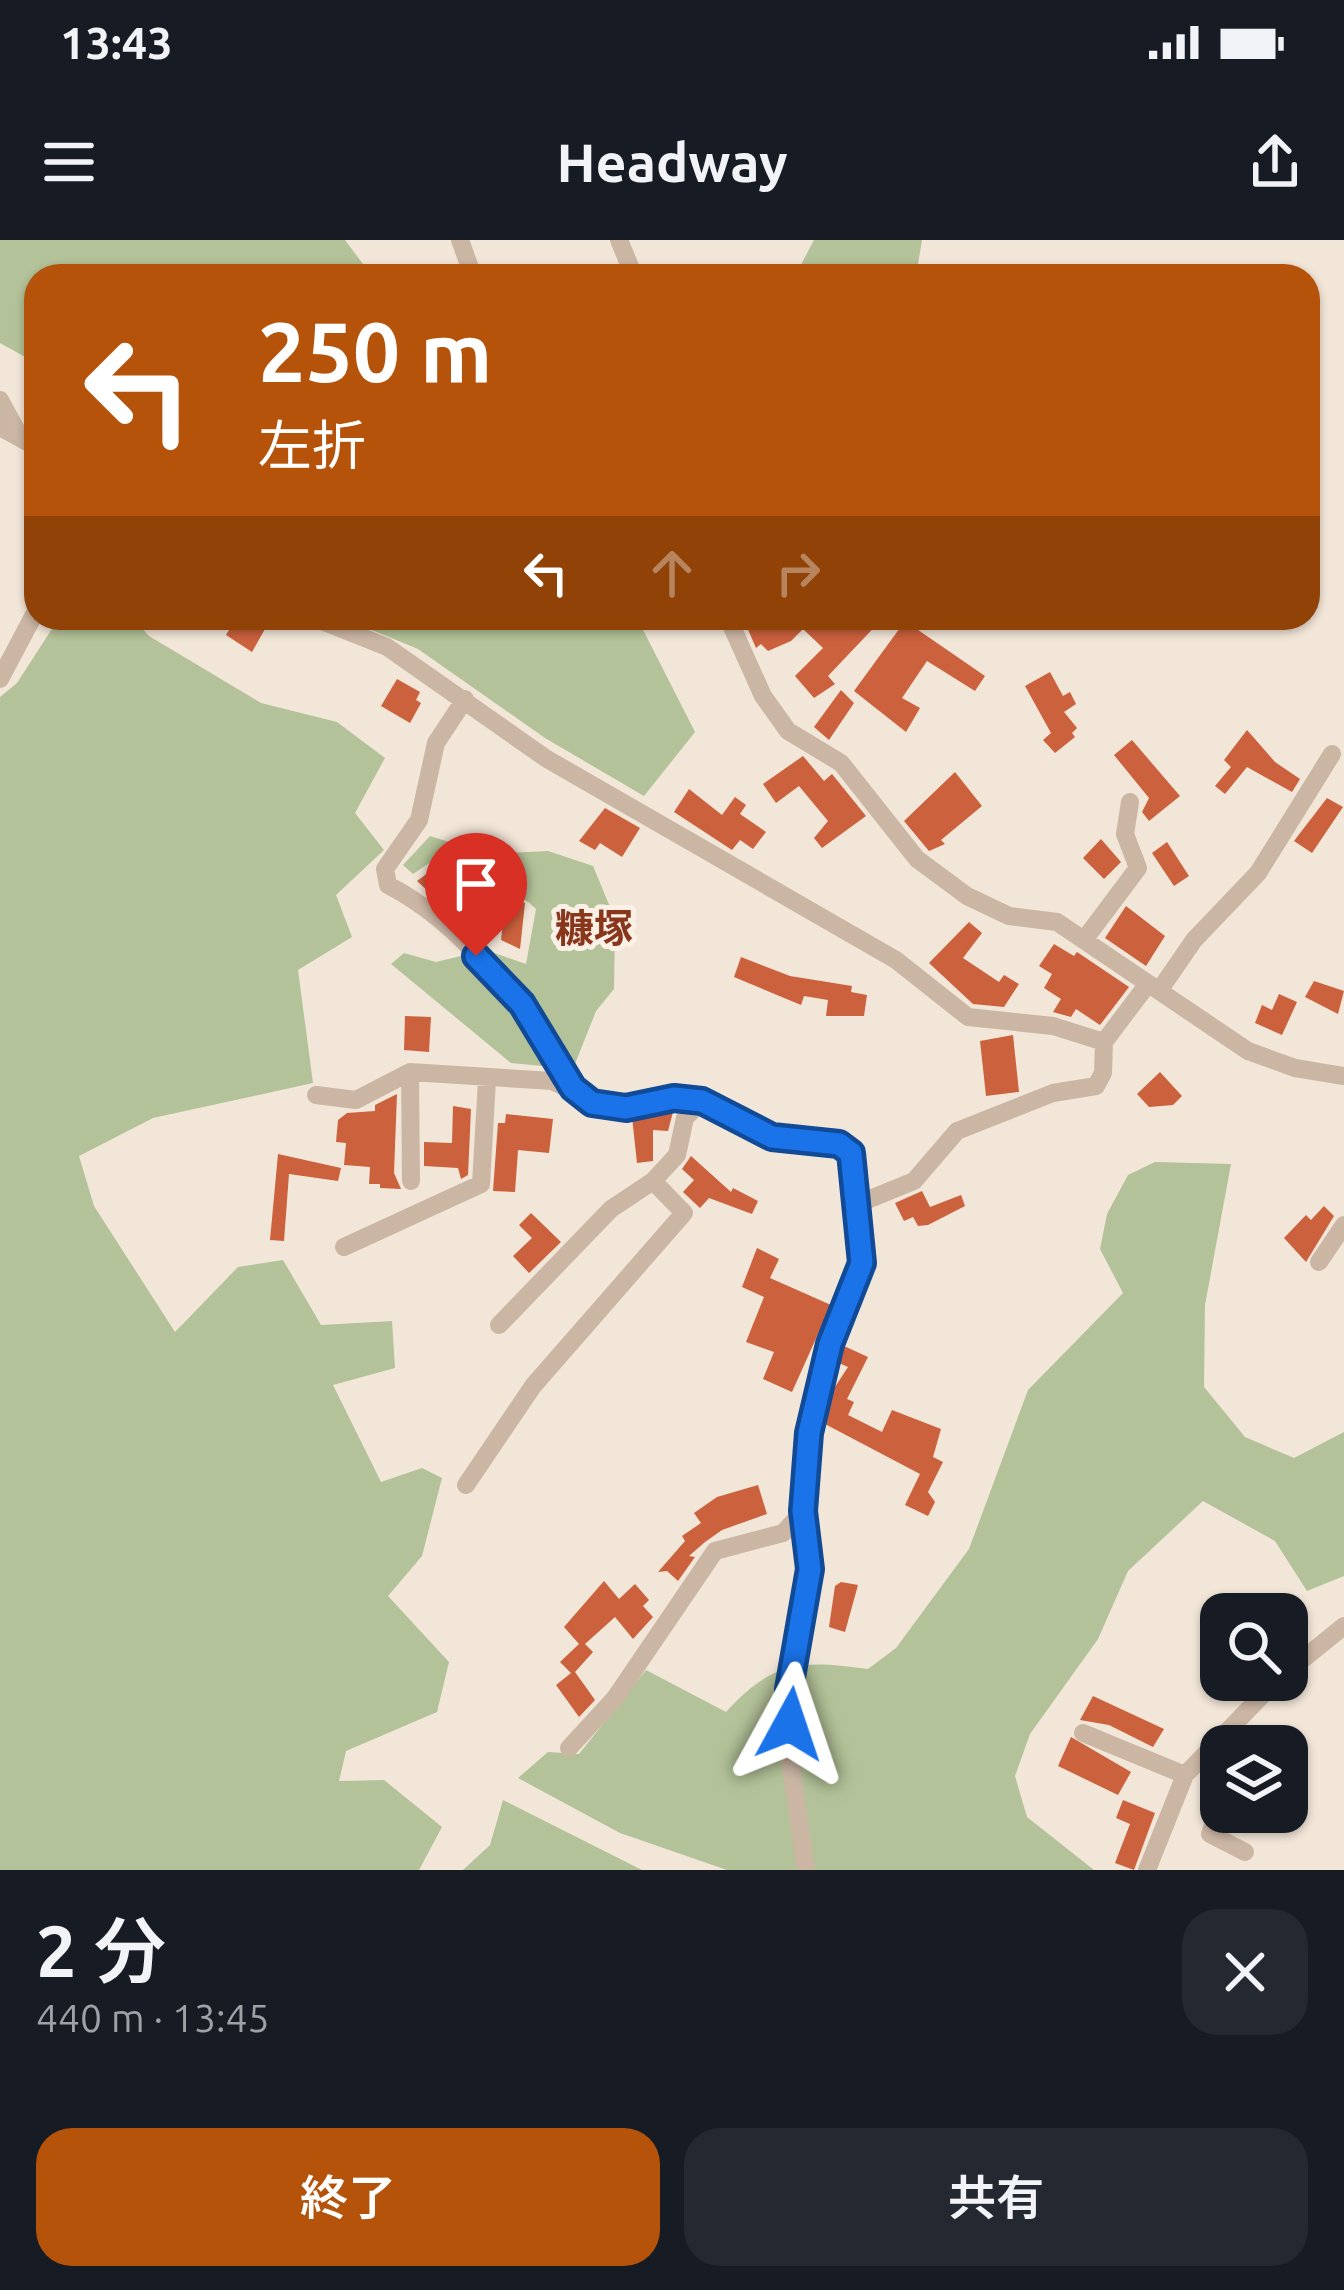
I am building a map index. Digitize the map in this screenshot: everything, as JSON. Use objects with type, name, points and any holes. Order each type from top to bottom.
[{"type":"street","points":[[0,400],[9,430]]},
{"type":"street","points":[[0,679],[26,630]]},
{"type":"street","points":[[344,630],[387,647],[547,758],[896,960],[968,1017],[1053,1026],[1104,1042]]},
{"type":"street","points":[[734,630],[772,712],[788,731],[842,763],[917,859],[984,908],[1057,922],[1248,1051],[1295,1068],[1344,1076]]},
{"type":"street","points":[[465,699],[436,743],[419,820],[385,869],[388,884],[422,902],[522,1004],[573,1088]]},
{"type":"street","points":[[860,1203],[914,1180],[957,1131],[1053,1094],[1096,1086],[1103,1073],[1104,1042],[1258,873],[1332,754]]},
{"type":"street","points":[[1084,940],[1138,868],[1125,834],[1130,802]]},
{"type":"street","points":[[410,1072],[411,1180]]},
{"type":"street","points":[[316,1095],[356,1100],[410,1072],[552,1081],[606,1108],[674,1098],[702,1101],[772,1137],[839,1144],[851,1153],[860,1203],[862,1263],[809,1433],[803,1511],[810,1569],[789,1689],[790,1759],[806,1870]]},
{"type":"street","points":[[344,1247],[482,1184],[487,1080]]},
{"type":"street","points":[[499,1325],[610,1209],[653,1181],[677,1155],[685,1118],[702,1101]]},
{"type":"street","points":[[466,1485],[533,1386],[684,1214],[653,1181]]},
{"type":"street","points":[[1319,1262],[1344,1225]]},
{"type":"street","points":[[569,1748],[615,1698],[715,1551],[783,1533],[803,1511]]},
{"type":"street","points":[[1308,1655],[1344,1626]]},
{"type":"street","points":[[1240,1725],[1260,1701]]},
{"type":"street","points":[[1083,1733],[1185,1775]]},
{"type":"street","points":[[1147,1870],[1185,1775],[1200,1766]]},
{"type":"street","points":[[1210,1833],[1244,1852]]},
{"type":"green space","points":[[0,240],[345,240],[363,264],[24,264],[24,356],[0,343]]},
{"type":"green space","points":[[814,240],[922,240],[918,264],[801,264]]},
{"type":"green space","points":[[51,630],[144,630],[261,703],[337,722],[385,758],[355,813],[384,850],[336,895],[352,937],[298,970],[313,1083],[153,1118],[79,1156],[94,1206],[175,1332],[238,1267],[283,1260],[321,1325],[392,1321],[395,1368],[333,1385],[381,1482],[422,1468],[442,1478],[422,1556],[388,1596],[449,1662],[437,1712],[346,1751],[339,1781],[384,1780],[442,1827],[419,1870],[0,1870],[0,697],[17,683]]},
{"type":"green space","points":[[372,630],[643,630],[695,732],[644,796],[545,738],[418,649]]},
{"type":"green space","points":[[430,836],[487,854],[548,851],[593,866],[615,919],[614,989],[596,1011],[573,1069],[511,1063],[391,964],[404,953],[436,962],[486,950],[526,964],[536,909],[513,893],[463,873],[441,855],[413,874],[403,865]]},
{"type":"green space","points":[[1155,1162],[1231,1164],[1205,1305],[1204,1387],[1245,1437],[1294,1458],[1344,1432],[1344,1576],[1307,1591],[1275,1541],[1203,1501],[1128,1571],[1098,1639],[1030,1734],[1015,1776],[1027,1817],[1094,1870],[727,1870],[620,1833],[518,1778],[548,1752],[579,1754],[646,1670],[726,1712],[774,1673],[806,1665],[868,1669],[896,1648],[969,1549],[1028,1390],[1123,1293],[1100,1249],[1107,1214],[1128,1175]]},
{"type":"green space","points":[[503,1800],[642,1870],[463,1870],[490,1845]]},
{"type":"building","points":[[229,630],[264,630],[252,652],[226,635]]},
{"type":"building","points":[[748,630],[802,630],[768,651],[761,644],[756,648]]},
{"type":"building","points":[[804,630],[872,630],[828,676],[835,684],[814,698],[795,676],[823,648]]},
{"type":"building","points":[[898,630],[918,630],[985,676],[975,691],[927,661],[902,698],[920,708],[906,732],[854,691]]},
{"type":"building","points":[[1050,672],[1063,696],[1070,692],[1076,704],[1064,712],[1077,728],[1072,733],[1075,737],[1055,753],[1043,740],[1051,733],[1025,686]]},
{"type":"building","points":[[397,679],[420,692],[416,700],[421,703],[410,723],[381,706]]},
{"type":"building","points":[[841,690],[854,703],[829,740],[814,727]]},
{"type":"building","points":[[1247,730],[1275,762],[1300,779],[1292,792],[1247,767],[1225,794],[1215,786],[1231,767],[1224,760]]},
{"type":"building","points":[[1132,740],[1180,796],[1149,821],[1142,812],[1149,798],[1114,755]]},
{"type":"building","points":[[803,756],[824,781],[832,774],[866,816],[822,848],[814,838],[828,821],[799,786],[776,803],[763,784]]},
{"type":"building","points":[[955,772],[982,806],[941,840],[945,844],[929,851],[904,821]]},
{"type":"building","points":[[689,789],[722,815],[735,797],[746,805],[740,814],[766,832],[753,849],[740,840],[732,850],[674,812]]},
{"type":"building","points":[[1327,798],[1343,807],[1312,853],[1294,841]]},
{"type":"building","points":[[605,808],[640,828],[622,857],[600,843],[595,850],[579,841]]},
{"type":"building","points":[[1101,839],[1121,862],[1104,879],[1083,858]]},
{"type":"building","points":[[1167,842],[1189,876],[1174,886],[1152,853]]},
{"type":"building","points":[[440,864],[455,894],[442,904],[417,881]]},
{"type":"building","points":[[496,899],[525,903],[520,949],[501,940],[503,922],[494,917]]},
{"type":"building","points":[[1126,906],[1165,936],[1146,966],[1105,938]]},
{"type":"building","points":[[969,922],[982,933],[963,958],[999,982],[1004,975],[1019,984],[1004,1007],[973,1004],[929,963]]},
{"type":"building","points":[[1054,944],[1074,956],[1077,952],[1129,987],[1100,1025],[1076,1009],[1071,1017],[1053,1012],[1061,999],[1044,988],[1052,974],[1039,966]]},
{"type":"building","points":[[741,957],[790,976],[852,986],[851,992],[867,995],[864,1016],[826,1016],[828,1000],[804,996],[801,1005],[734,977]]},
{"type":"building","points":[[1314,981],[1344,991],[1338,1014],[1305,997]]},
{"type":"building","points":[[1279,994],[1297,1002],[1282,1035],[1255,1023],[1262,1005],[1272,1010]]},
{"type":"building","points":[[405,1016],[431,1017],[429,1052],[404,1050]]},
{"type":"building","points":[[1013,1035],[1019,1092],[986,1096],[980,1041]]},
{"type":"building","points":[[1160,1072],[1182,1096],[1173,1105],[1149,1107],[1137,1094]]},
{"type":"building","points":[[397,1094],[394,1173],[401,1189],[380,1188],[380,1184],[369,1184],[370,1167],[344,1165],[346,1143],[336,1142],[338,1120],[347,1113],[375,1111],[375,1105]]},
{"type":"building","points":[[453,1106],[471,1109],[468,1175],[461,1179],[458,1168],[424,1166],[424,1142],[452,1143]]},
{"type":"building","points":[[673,1112],[668,1131],[653,1130],[653,1161],[637,1163],[632,1117]]},
{"type":"building","points":[[506,1114],[553,1119],[549,1153],[518,1150],[515,1192],[493,1191],[498,1123],[505,1123]]},
{"type":"building","points":[[278,1154],[341,1168],[338,1181],[289,1174],[284,1241],[270,1240]]},
{"type":"building","points":[[691,1156],[731,1192],[733,1188],[758,1201],[752,1214],[709,1198],[700,1208],[683,1192],[694,1180],[682,1169]]},
{"type":"building","points":[[922,1191],[930,1207],[961,1195],[965,1206],[928,1225],[918,1226],[913,1217],[904,1221],[895,1203]]},
{"type":"building","points":[[1324,1206],[1334,1216],[1306,1262],[1284,1238],[1306,1215],[1311,1220]]},
{"type":"building","points":[[531,1213],[561,1242],[529,1273],[513,1256],[532,1238],[519,1225]]},
{"type":"building","points":[[757,1248],[779,1259],[770,1278],[831,1305],[792,1392],[763,1379],[774,1352],[746,1342],[764,1297],[742,1287]]},
{"type":"building","points":[[844,1346],[868,1357],[847,1399],[854,1402],[848,1415],[882,1432],[892,1410],[941,1429],[933,1457],[943,1462],[928,1492],[935,1502],[928,1516],[905,1505],[920,1474],[825,1424],[833,1390],[848,1367],[839,1363]]},
{"type":"building","points":[[758,1485],[767,1514],[722,1530],[705,1542],[689,1556],[695,1557],[678,1581],[667,1571],[658,1572],[685,1541],[682,1536],[701,1523],[694,1513],[717,1497]]},
{"type":"building","points":[[604,1581],[619,1599],[635,1584],[649,1600],[643,1606],[653,1617],[633,1639],[615,1617],[585,1644],[593,1652],[575,1672],[595,1700],[579,1717],[556,1685],[571,1673],[560,1662],[579,1644],[564,1627]]},
{"type":"building","points":[[841,1582],[858,1585],[845,1632],[829,1627],[835,1586]]},
{"type":"building","points":[[1093,1696],[1164,1729],[1153,1747],[1109,1725],[1080,1720]]},
{"type":"building","points":[[1071,1737],[1131,1772],[1118,1795],[1058,1766]]},
{"type":"building","points":[[1123,1800],[1155,1813],[1134,1870],[1115,1863],[1130,1824],[1116,1818]]},
{"type":"district","name":"糠塚","points":[[594,928]]},
{"type":"route","points":[[476,956],[522,1004],[573,1088],[592,1103],[626,1108],[674,1098],[702,1101],[772,1137],[839,1144],[851,1153],[860,1203],[862,1263],[830,1344],[809,1433],[803,1511],[810,1569],[789,1689],[790,1724]]}]
